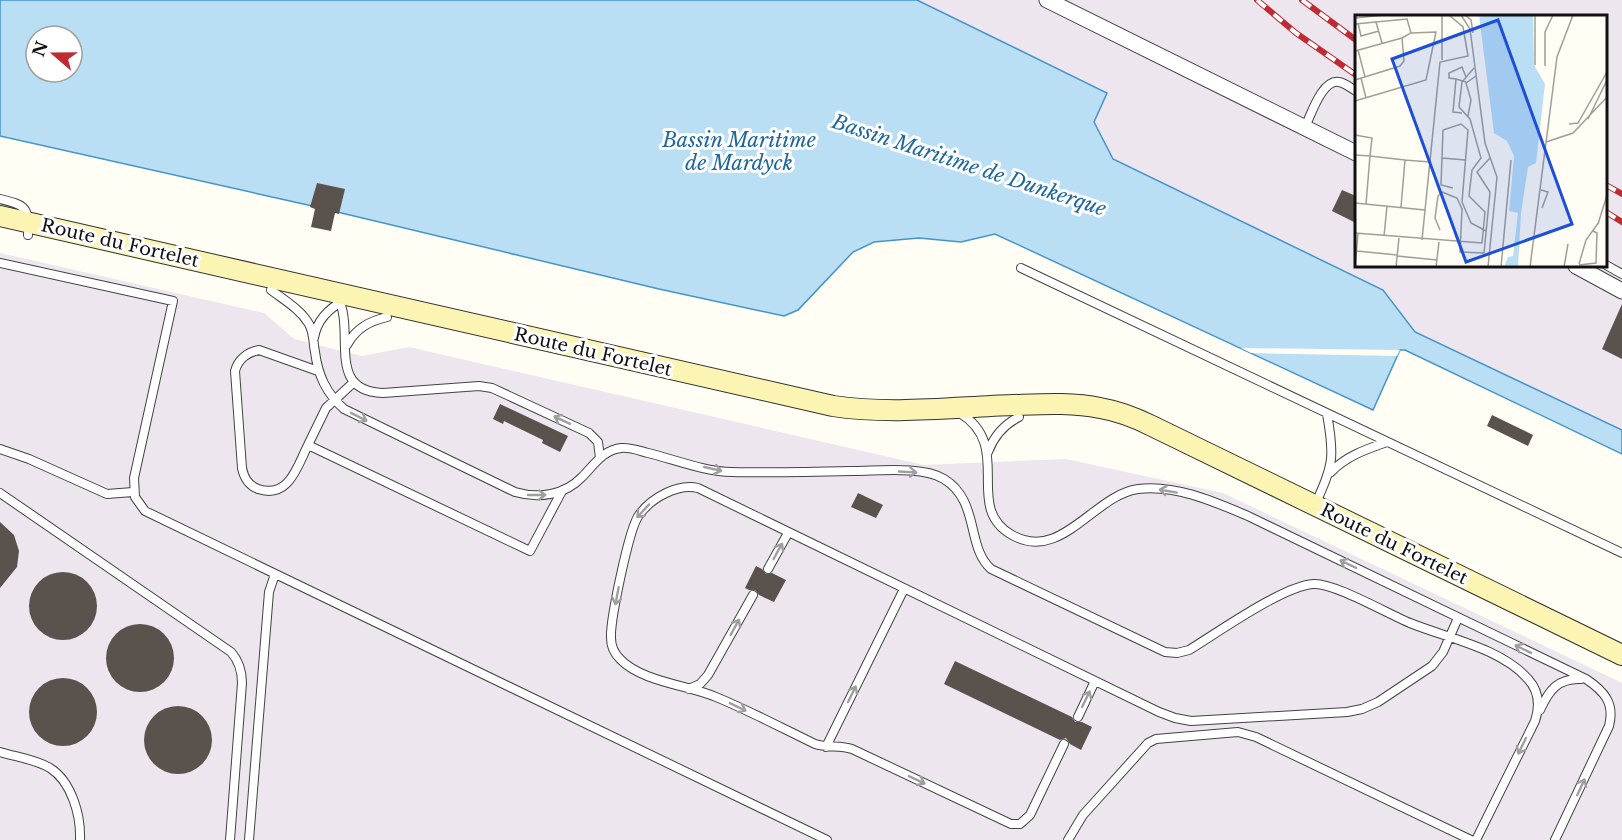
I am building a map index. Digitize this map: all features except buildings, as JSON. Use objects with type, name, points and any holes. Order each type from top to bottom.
[{"type":"main road","name":"Route du Fortelet","points":[[0,216],[29,228],[271,290],[342,301],[387,317],[822,417],[872,422],[1079,417],[1109,420],[1188,444]]},
{"type":"main road","name":"Route du Fortelet","points":[[0,228],[29,228],[342,301],[824,404],[873,409],[1048,404],[1097,407],[1143,422],[1622,654]]},
{"type":"street","points":[[1047,0],[1355,152]]},
{"type":"street","points":[[1578,267],[1622,291]]},
{"type":"lane","points":[[1305,127],[1322,92],[1328,85],[1338,82],[1355,90]]},
{"type":"lane","points":[[0,200],[23,206],[28,213],[29,228]]},
{"type":"lane","points":[[0,263],[173,300],[134,478],[133,492],[137,503],[145,511],[827,840]]},
{"type":"lane","points":[[1607,266],[1622,274]]},
{"type":"lane","points":[[1021,268],[1622,553]]},
{"type":"lane","points":[[271,290],[294,307],[312,330],[318,371],[324,385],[344,409],[507,489],[529,495],[544,495],[561,491],[575,483],[609,451],[622,448],[726,472],[919,472],[940,477],[956,489],[963,498],[982,556],[991,569],[1165,652],[1177,653],[1189,650],[1279,595],[1314,584],[1330,586],[1409,622],[1450,636],[1516,668],[1528,678],[1537,696],[1538,709],[1534,721]]},
{"type":"lane","points":[[314,341],[315,330],[320,320],[342,301]]},
{"type":"lane","points":[[342,301],[346,328],[345,366],[354,382],[367,391],[378,393],[479,386],[492,388],[589,433],[598,442],[600,458]]},
{"type":"lane","points":[[345,349],[358,330],[369,323],[387,317]]},
{"type":"lane","points":[[318,371],[260,350],[244,357],[238,363],[235,371],[242,468],[247,481],[254,487],[273,491],[290,482],[326,408],[354,382]]},
{"type":"lane","points":[[948,408],[969,419],[983,436],[988,453],[988,491],[991,512],[1004,529],[1021,539],[1042,542],[1057,537],[1119,496],[1135,489],[1168,490],[1201,498],[1229,508],[1586,679],[1600,688],[1611,706],[1611,718],[1603,742],[1555,840]]},
{"type":"lane","points":[[1314,506],[1330,473],[1332,445],[1327,414]]},
{"type":"lane","points":[[988,453],[998,433],[1019,417]]},
{"type":"lane","points":[[1330,473],[1356,454],[1387,442]]},
{"type":"lane","points":[[308,445],[530,551],[561,491]]},
{"type":"lane","points":[[0,449],[29,459],[102,492],[113,495],[133,492]]},
{"type":"lane","points":[[1064,744],[1030,815],[1023,822],[1016,824],[1007,822],[852,749],[815,744],[714,696],[666,683],[632,667],[621,660],[612,647],[611,630],[625,555],[638,515],[650,504],[681,487],[704,490],[1095,681],[1167,715],[1191,721],[1355,711],[1378,702],[1432,666],[1439,658],[1458,618]]},
{"type":"lane","points":[[0,493],[236,657],[241,670],[242,683],[230,840]]},
{"type":"lane","points":[[768,569],[788,533]]},
{"type":"lane","points":[[249,840],[268,592],[275,574]]},
{"type":"lane","points":[[826,747],[904,589]]},
{"type":"lane","points":[[689,689],[699,684],[708,675],[753,595]]},
{"type":"lane","points":[[1476,840],[1549,692],[1556,684],[1570,679],[1586,679]]},
{"type":"lane","points":[[1078,717],[1095,681]]},
{"type":"lane","points":[[1068,840],[1080,818],[1148,743],[1156,739],[1238,732],[1256,737],[1471,840]]},
{"type":"lane","points":[[0,752],[38,763],[57,774],[74,803],[79,819],[80,840]]},
{"type":"shaded area","points":[[917,0],[1622,0],[1622,430],[1414,332],[1383,290],[1112,159],[1094,122],[1107,93]]},
{"type":"shaded area","points":[[0,253],[264,313],[294,339],[362,356],[409,347],[924,465],[1066,459],[1223,493],[1622,683],[1622,840],[0,840]]},
{"type":"water","name":"Bassin Maritime de Mardyck","points":[[0,0],[917,0],[1107,93],[1094,122],[1113,159],[1383,290],[1415,332],[1622,430],[1622,454],[1405,350],[1400,350],[1373,410],[995,234],[961,242],[919,238],[874,242],[853,252],[798,310],[784,316],[659,289],[308,205],[0,136]]},
{"type":"pier","points":[[1241,348],[1400,350],[1397,356],[1251,353]]},
{"type":"railway","points":[[1257,0],[1296,33],[1355,74]]},
{"type":"railway","points":[[1302,0],[1355,39]]},
{"type":"railway","points":[[1607,186],[1622,194]]},
{"type":"railway","points":[[1607,213],[1622,222]]},
{"type":"water label","name":"Bassin Maritime de Dunkerque","points":[[969,165]]}]
